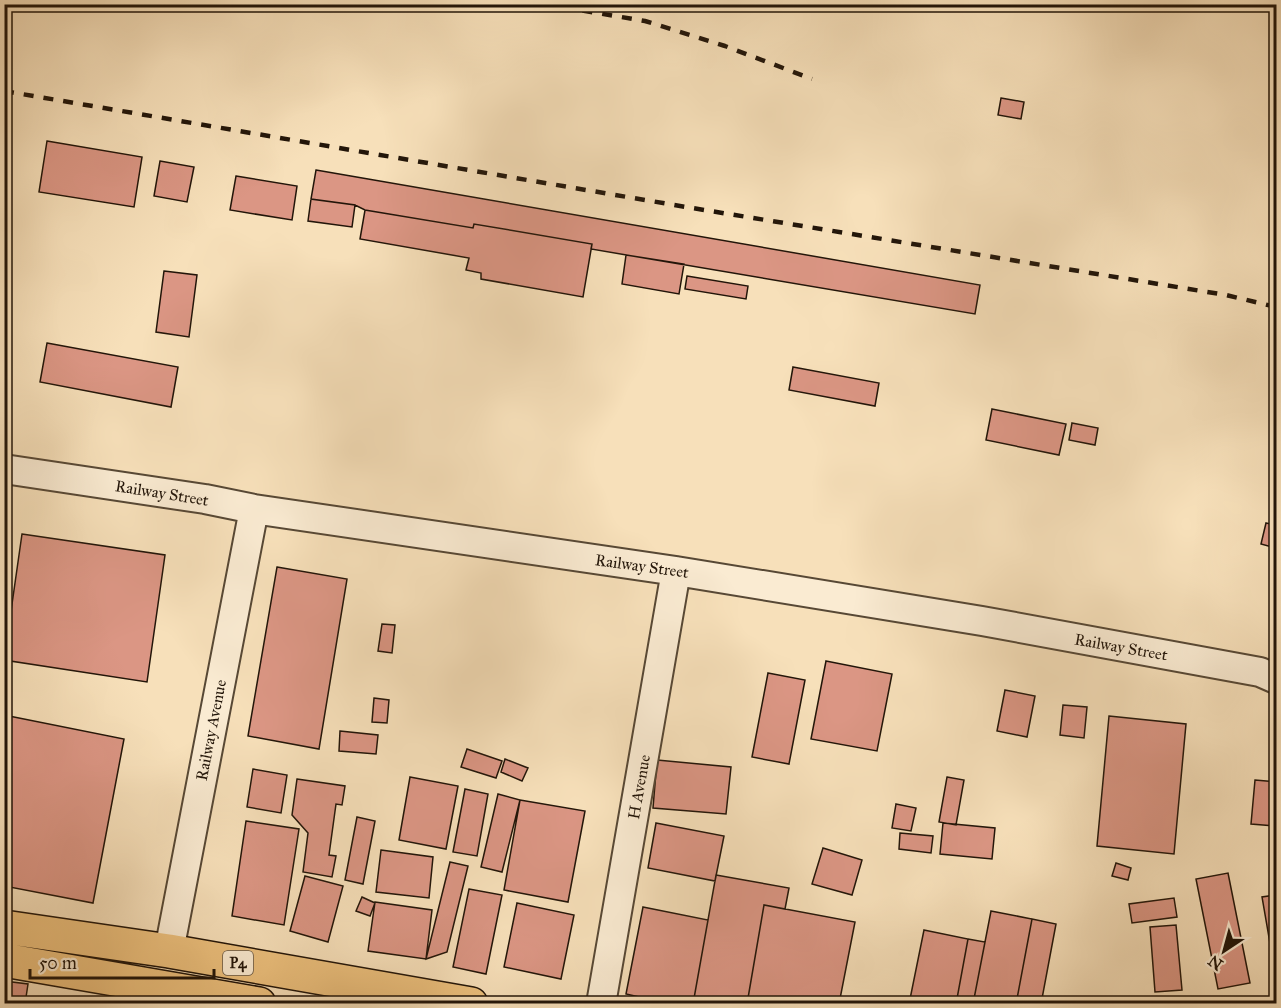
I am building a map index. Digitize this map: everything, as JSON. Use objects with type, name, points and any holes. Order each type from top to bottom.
[{"type":"highway","name":"P4","points":[[4,927],[169,951],[471,1004]]},
{"type":"highway","name":"P4","points":[[4,960],[259,1004]]},
{"type":"street","name":"Railway Street","points":[[4,469],[205,499],[254,509],[676,571],[994,623],[1260,672],[1276,679]]},
{"type":"street","name":"Railway Avenue","points":[[169,951],[254,509]]},
{"type":"street","name":"H Avenue","points":[[601,1004],[676,571]]},
{"type":"building","points":[[1001,98],[1024,102],[1021,119],[998,115]]},
{"type":"building","points":[[47,141],[142,157],[134,207],[39,192]]},
{"type":"building","points":[[160,161],[194,167],[187,202],[154,196]]},
{"type":"building","points":[[316,170],[980,285],[975,314],[591,249],[592,244],[474,224],[473,228],[365,210],[355,205],[311,199]]},
{"type":"building","points":[[236,176],[297,186],[292,220],[230,210]]},
{"type":"building","points":[[311,199],[355,205],[352,227],[308,221]]},
{"type":"building","points":[[365,210],[473,228],[474,224],[592,244],[583,297],[481,279],[481,273],[466,270],[469,258],[360,239]]},
{"type":"building","points":[[626,255],[684,264],[679,294],[622,284]]},
{"type":"building","points":[[164,271],[197,275],[189,337],[156,332]]},
{"type":"building","points":[[687,276],[748,286],[746,299],[685,289]]},
{"type":"building","points":[[47,343],[178,367],[171,407],[40,382]]},
{"type":"building","points":[[793,367],[879,383],[875,406],[789,390]]},
{"type":"building","points":[[992,409],[1066,424],[1059,455],[986,440]]},
{"type":"building","points":[[1072,423],[1098,428],[1095,445],[1069,440]]},
{"type":"building","points":[[1266,523],[1276,525],[1276,548],[1261,544]]},
{"type":"building","points":[[22,534],[165,555],[147,682],[4,660]]},
{"type":"building","points":[[277,567],[347,579],[319,749],[248,736]]},
{"type":"building","points":[[382,624],[395,625],[392,653],[378,651]]},
{"type":"building","points":[[826,661],[892,674],[877,751],[811,739]]},
{"type":"building","points":[[768,673],[805,680],[789,764],[752,757]]},
{"type":"building","points":[[1005,690],[1035,696],[1027,737],[997,731]]},
{"type":"building","points":[[374,698],[389,700],[387,723],[372,722]]},
{"type":"building","points":[[1063,705],[1087,707],[1084,738],[1060,735]]},
{"type":"building","points":[[4,715],[124,739],[93,903],[4,886]]},
{"type":"building","points":[[1109,716],[1186,724],[1174,854],[1097,846]]},
{"type":"building","points":[[340,731],[378,735],[376,754],[339,751]]},
{"type":"building","points":[[467,749],[502,761],[496,778],[461,767]]},
{"type":"building","points":[[505,759],[528,768],[522,781],[501,772]]},
{"type":"building","points":[[657,760],[731,767],[726,814],[653,808]]},
{"type":"building","points":[[253,769],[287,775],[281,813],[247,807]]},
{"type":"building","points":[[410,777],[458,786],[446,849],[399,840]]},
{"type":"building","points":[[947,777],[964,780],[956,825],[939,822]]},
{"type":"building","points":[[297,779],[345,786],[342,805],[336,804],[329,855],[336,856],[332,877],[303,872],[308,833],[292,815]]},
{"type":"building","points":[[1255,780],[1276,782],[1276,826],[1251,824]]},
{"type":"building","points":[[465,789],[488,794],[477,856],[453,852]]},
{"type":"building","points":[[498,794],[520,800],[502,872],[481,867]]},
{"type":"building","points":[[520,800],[585,811],[568,902],[504,890]]},
{"type":"building","points":[[896,804],[916,808],[911,831],[892,828]]},
{"type":"building","points":[[357,817],[375,821],[363,884],[345,880]]},
{"type":"building","points":[[246,821],[299,829],[284,925],[232,916]]},
{"type":"building","points":[[656,823],[724,836],[715,881],[648,868]]},
{"type":"building","points":[[943,823],[995,828],[992,859],[940,854]]},
{"type":"building","points":[[900,833],[933,836],[931,853],[899,849]]},
{"type":"building","points":[[823,848],[862,860],[852,895],[812,884]]},
{"type":"building","points":[[381,850],[433,857],[429,898],[376,892]]},
{"type":"building","points":[[450,862],[468,866],[447,952],[426,959]]},
{"type":"building","points":[[1116,863],[1131,868],[1128,880],[1112,876]]},
{"type":"building","points":[[1228,873],[1250,983],[1218,989],[1196,879]]},
{"type":"building","points":[[716,875],[789,888],[785,909],[764,905],[747,1004],[693,1004]]},
{"type":"building","points":[[305,876],[343,886],[328,942],[290,931]]},
{"type":"building","points":[[469,889],[502,895],[486,974],[453,967]]},
{"type":"building","points":[[1276,895],[1276,978],[1262,897]]},
{"type":"building","points":[[362,897],[375,903],[370,916],[356,911]]},
{"type":"building","points":[[1174,898],[1177,917],[1132,923],[1129,904]]},
{"type":"building","points":[[375,902],[432,910],[426,959],[368,951]]},
{"type":"building","points":[[517,903],[574,915],[561,979],[504,967]]},
{"type":"building","points":[[764,905],[855,922],[839,1004],[747,1004]]},
{"type":"building","points":[[643,907],[708,920],[693,1004],[670,1004],[626,994]]},
{"type":"building","points":[[991,911],[1032,919],[1016,1004],[973,1004]]},
{"type":"building","points":[[1032,919],[1056,924],[1041,1004],[1016,1004]]},
{"type":"building","points":[[1176,925],[1182,990],[1155,992],[1150,927]]},
{"type":"building","points":[[924,930],[968,939],[956,1004],[909,1004]]},
{"type":"building","points":[[968,939],[985,942],[973,1004],[956,1004]]},
{"type":"building","points":[[4,981],[28,984],[25,1004],[4,1004]]},
{"type":"railway","points":[[543,4],[645,21],[725,46],[812,79]]},
{"type":"railway","points":[[4,91],[692,208],[1226,295],[1276,307]]}]
